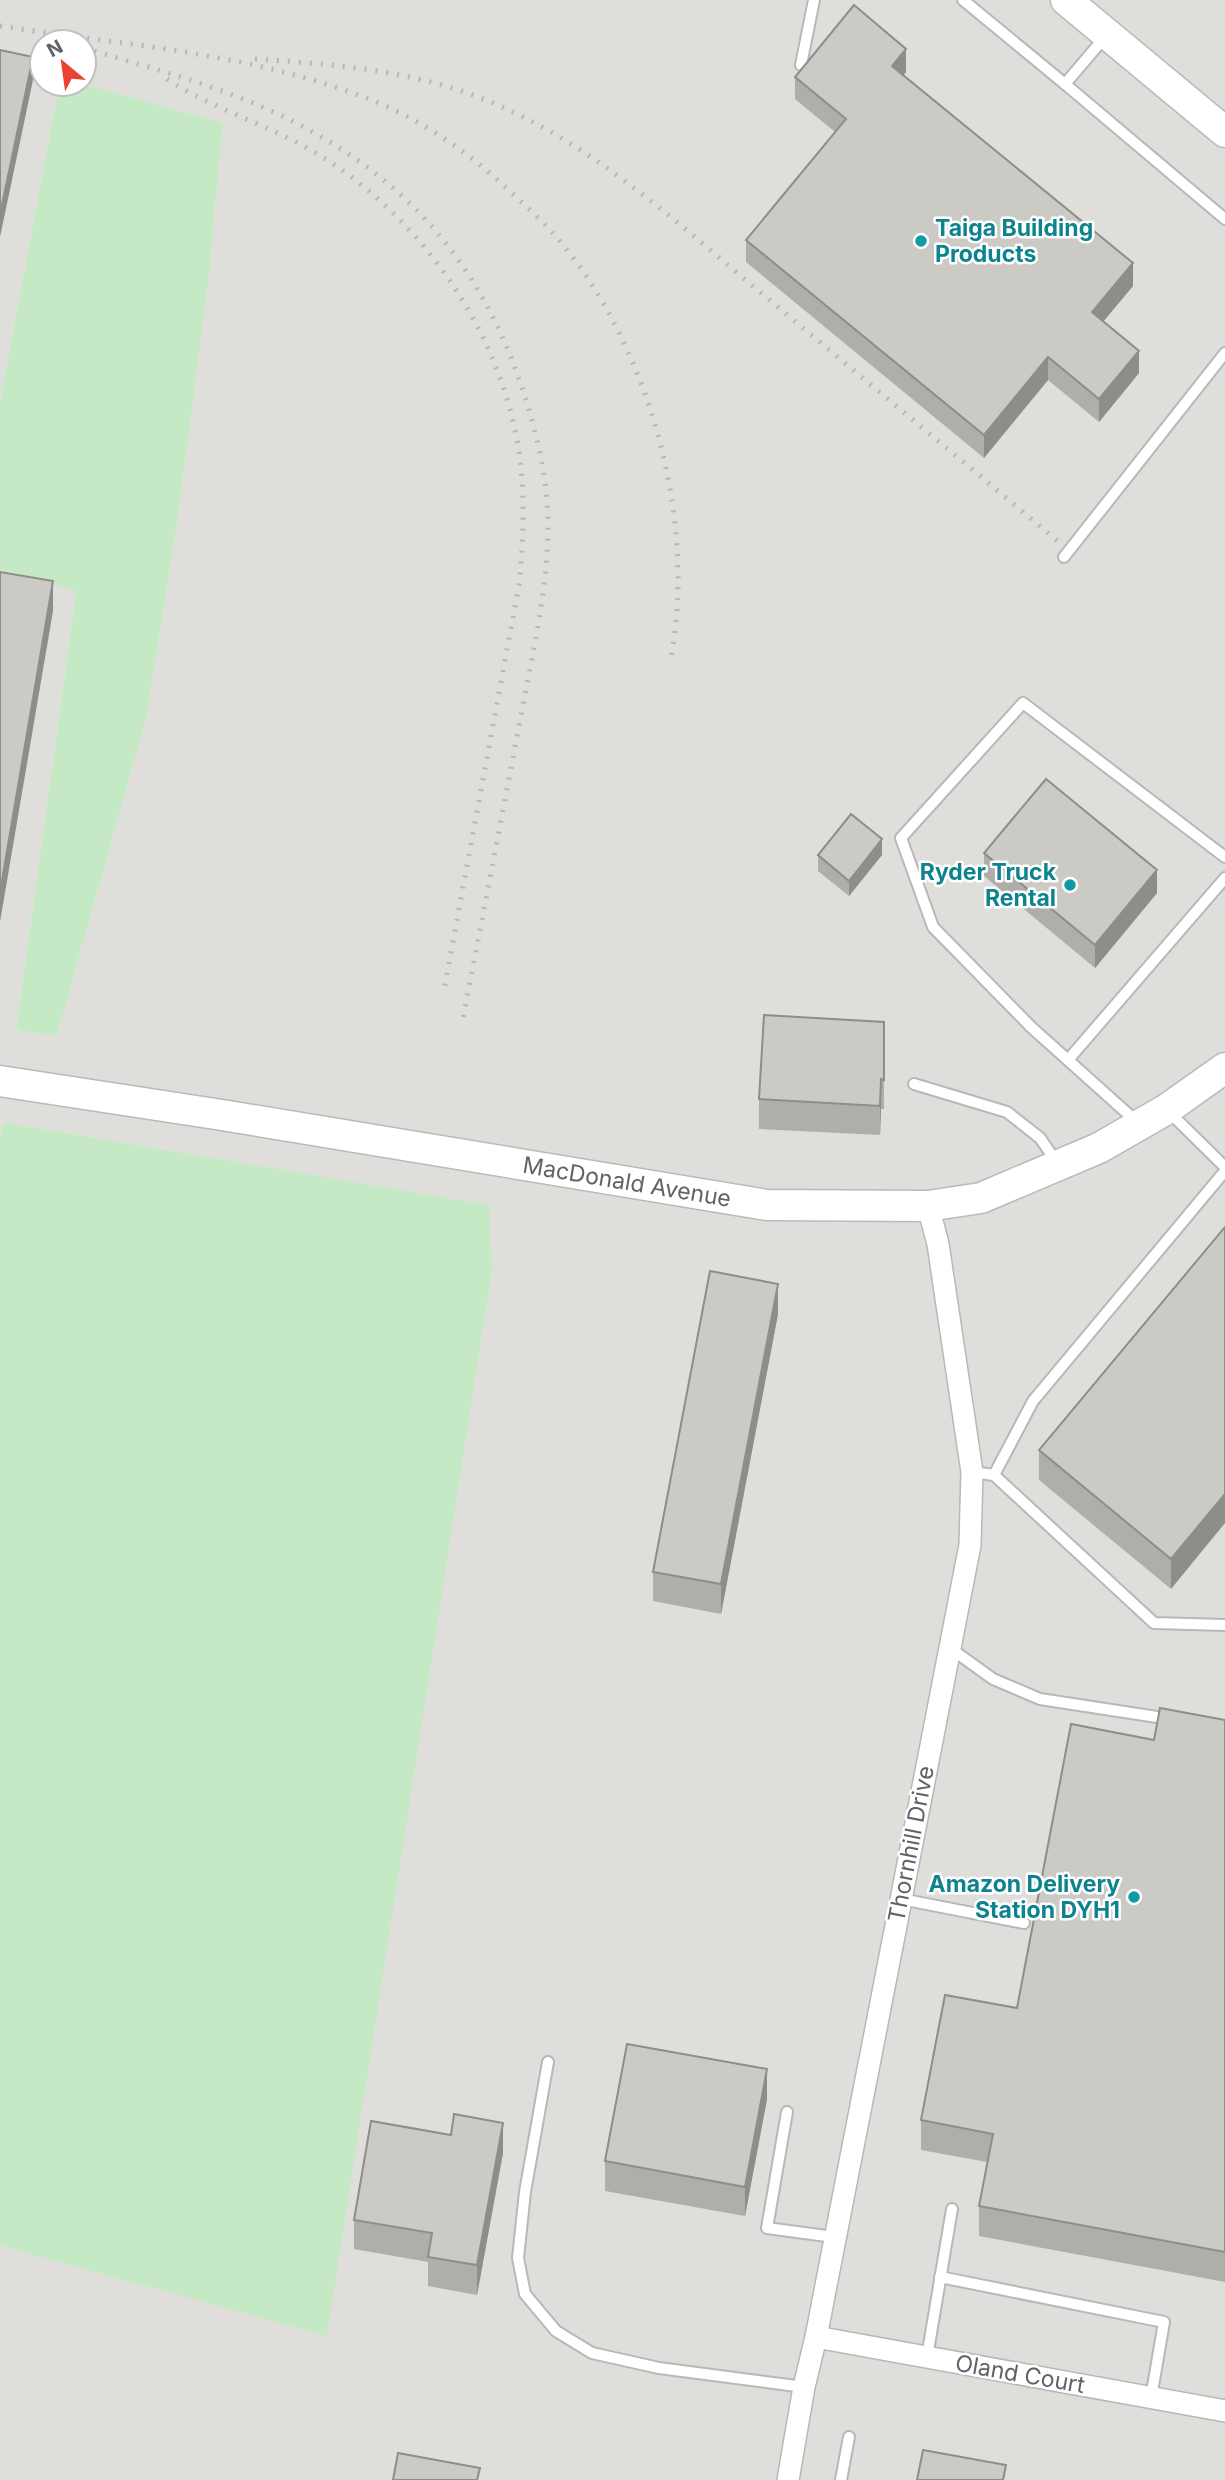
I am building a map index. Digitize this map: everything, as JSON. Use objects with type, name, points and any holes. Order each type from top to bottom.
[{"type":"street","points":[[1066,0],[1225,132]]},
{"type":"street","name":"MacDonald Avenue","points":[[0,1081],[236,1117],[766,1205],[928,1206],[981,1198],[1099,1148],[1167,1109],[1225,1068]]},
{"type":"street","name":"Thornhill Drive","points":[[788,2480],[970,1545],[972,1472],[938,1244],[928,1206]]},
{"type":"street","name":"Oland Court","points":[[816,2337],[1225,2411]]},
{"type":"lane","points":[[801,65],[814,0]]},
{"type":"lane","points":[[963,0],[1225,219]]},
{"type":"lane","points":[[1065,83],[1107,34]]},
{"type":"lane","points":[[1064,557],[1225,353]]},
{"type":"lane","points":[[1140,1125],[1031,1027],[933,927],[901,838],[1023,703],[1225,857]]},
{"type":"lane","points":[[1068,1060],[1225,878]]},
{"type":"lane","points":[[914,1084],[1007,1112],[1040,1138],[1060,1166]]},
{"type":"lane","points":[[994,1475],[1033,1402],[1225,1169],[1167,1109]]},
{"type":"lane","points":[[972,1472],[994,1475],[1154,1623],[1225,1625]]},
{"type":"lane","points":[[950,1648],[993,1679],[1040,1699],[1185,1721]]},
{"type":"lane","points":[[901,1899],[1024,1923]]},
{"type":"lane","points":[[548,2062],[525,2192],[518,2258],[525,2294],[556,2331],[592,2353],[659,2368],[804,2387]]},
{"type":"lane","points":[[788,2112],[767,2228],[834,2237]]},
{"type":"lane","points":[[927,2357],[952,2209]]},
{"type":"lane","points":[[940,2277],[1164,2322],[1151,2398]]},
{"type":"lane","points":[[841,2480],[849,2437]]},
{"type":"shaded area","points":[[0,0],[1225,0],[1225,2480],[0,2480],[0,2246],[326,2335],[492,1271],[488,1205],[3,1122],[0,1137],[0,569],[76,590],[16,1030],[57,1036],[147,715],[179,512],[209,277],[223,123],[98,88],[98,28],[28,28],[28,98],[56,98],[0,402]]},
{"type":"green space","points":[[98,88],[223,123],[209,277],[179,512],[147,715],[57,1036],[16,1030],[76,591],[0,569],[0,402],[56,98],[98,98]]},
{"type":"green space","points":[[3,1122],[489,1205],[492,1271],[327,2336],[0,2246],[0,1137]]},
{"type":"building","name":"Taiga Building Products","points":[[854,5],[906,49],[892,66],[1133,263],[1092,312],[1139,351],[1099,399],[1048,357],[984,435],[746,240],[846,119],[795,77]]},
{"type":"building","points":[[0,50],[28,56],[28,81],[0,214]]},
{"type":"building","points":[[0,572],[53,581],[0,892]]},
{"type":"building","name":"Ryder Truck Rental","points":[[1046,779],[1157,870],[1095,945],[984,853]]},
{"type":"building","points":[[851,814],[882,839],[849,881],[818,855]]},
{"type":"building","points":[[764,1015],[884,1022],[884,1080],[881,1079],[880,1106],[759,1099]]},
{"type":"building","points":[[1225,1227],[1225,1494],[1171,1559],[1039,1450]]},
{"type":"building","points":[[710,1271],[778,1284],[721,1584],[653,1572]]},
{"type":"building","name":"Amazon Delivery Station DYH1","points":[[1160,1708],[1225,1720],[1225,2252],[979,2206],[993,2134],[921,2120],[945,1995],[1017,2008],[1071,1724],[1154,1740]]},
{"type":"building","points":[[627,2044],[767,2069],[745,2187],[605,2161]]},
{"type":"building","points":[[454,2114],[503,2123],[477,2265],[428,2257],[432,2233],[354,2220],[371,2121],[451,2135]]},
{"type":"building","points":[[923,2450],[1006,2465],[1003,2480],[917,2480]]},
{"type":"building","points":[[398,2453],[480,2468],[477,2480],[393,2480]]},
{"type":"railway","points":[[0,26],[228,60],[273,69],[361,96],[404,115],[444,138],[499,181],[529,209],[551,231],[582,270],[609,313],[631,359],[650,409],[664,459],[678,562],[677,611],[671,659]]},
{"type":"railway","points":[[98,52],[190,80],[269,110],[337,147],[376,174],[410,204],[441,237],[468,273],[491,313],[510,356],[527,403],[542,464],[548,510],[547,550],[538,626],[462,1024]]},
{"type":"railway","points":[[255,59],[316,63],[436,83],[493,103],[566,141],[666,213],[1060,543]]},
{"type":"railway","points":[[0,65],[28,70]]},
{"type":"railway","points":[[167,79],[201,99],[309,149],[350,176],[388,208],[422,244],[452,284],[478,327],[498,373],[513,420],[523,497],[519,585],[444,990]]},
{"type":"place","name":"Taiga Building Products","points":[[921,241]]},
{"type":"place","name":"Ryder Truck Rental","points":[[1070,885]]},
{"type":"place","name":"Amazon Delivery Station DYH1","points":[[1134,1897]]}]
